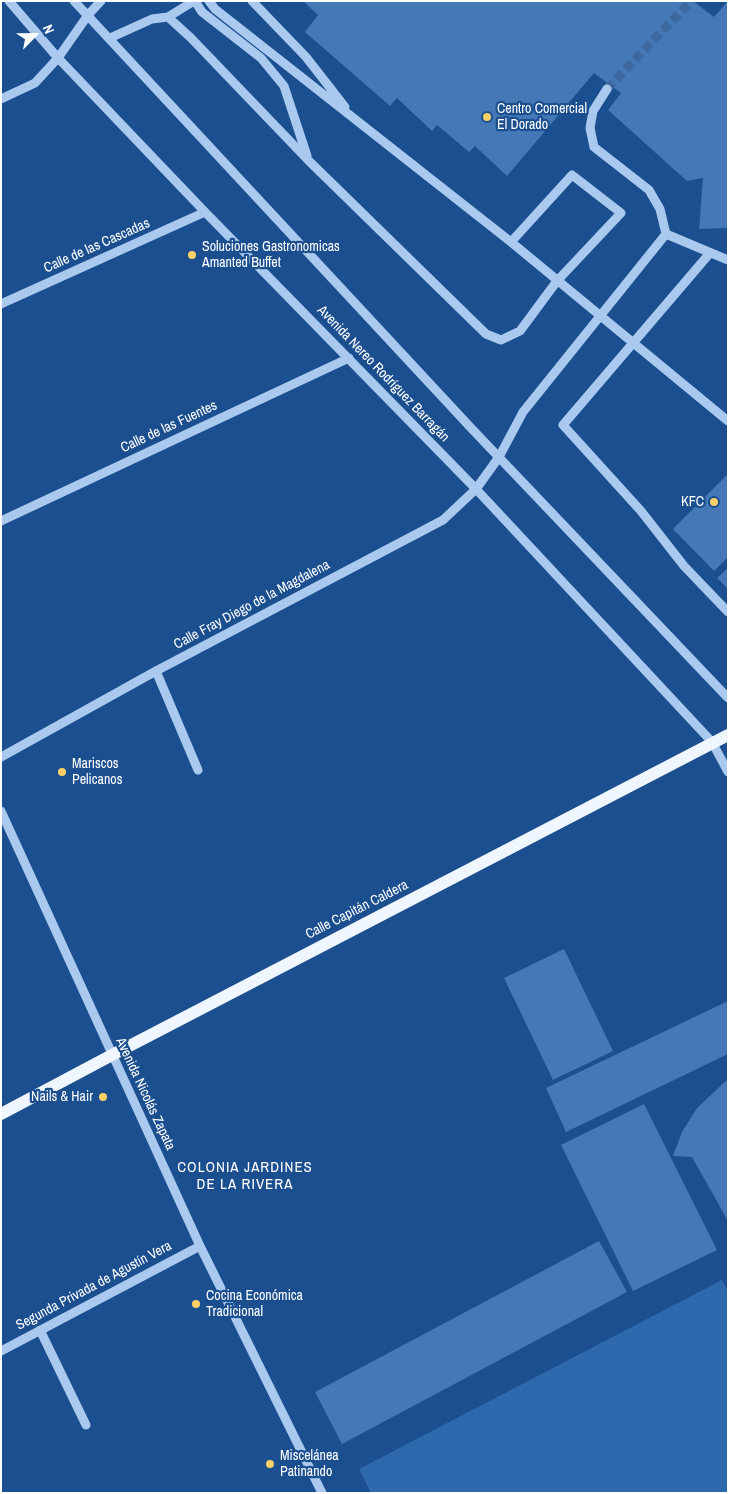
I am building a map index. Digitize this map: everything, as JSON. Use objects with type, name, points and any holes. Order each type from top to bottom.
[{"type":"main road","name":"Calle Capitán Caldera","points":[[1,1114],[728,735]]},
{"type":"street","name":"Avenida Nereo Rodríguez Barragán","points":[[8,1],[58,58],[205,212],[476,489],[712,742],[728,772]]},
{"type":"street","name":"Avenida Nereo Rodríguez Barragán","points":[[74,1],[499,457],[728,698]]},
{"type":"street","points":[[1,100],[35,83],[58,58],[88,15],[101,1]]},
{"type":"street","points":[[209,1],[215,9],[511,242],[728,420]]},
{"type":"street","points":[[252,1],[306,57],[355,119]]},
{"type":"street","points":[[110,38],[152,19],[168,17],[194,2],[202,12],[261,58],[284,86],[308,160]]},
{"type":"street","points":[[168,17],[191,38],[308,160],[486,334],[501,340],[520,331],[558,281],[621,213],[572,175],[511,242]]},
{"type":"street","points":[[607,89],[593,111],[590,128],[594,148],[649,190],[660,209],[666,234],[728,260]]},
{"type":"street","name":"Calle de las Cascadas","points":[[1,304],[205,212]]},
{"type":"street","name":"Calle Fray Diego de la Magdalena","points":[[1,757],[156,671],[443,520],[476,489],[499,457],[523,412],[666,234]]},
{"type":"street","points":[[710,253],[563,425],[641,511],[684,566],[728,612]]},
{"type":"street","name":"Calle de las Fuentes","points":[[1,521],[349,358]]},
{"type":"street","points":[[156,671],[198,770]]},
{"type":"street","name":"Avenida Nicolás Zapata","points":[[1,812],[200,1246],[322,1493]]},
{"type":"street","name":"Segunda Privada de Agustín Vera","points":[[1,1351],[200,1246]]},
{"type":"street","points":[[40,1330],[86,1425]]},
{"type":"shaded area","points":[[722,1280],[728,1291],[728,1493],[371,1493],[359,1469]]},
{"type":"building","name":"Centro Comercial El Dorado","points":[[303,1],[693,1],[714,17],[728,1],[728,228],[699,229],[703,178],[687,181],[608,110],[621,93],[594,73],[507,176],[475,146],[469,152],[437,125],[432,131],[397,98],[390,106],[305,32],[318,15]]},
{"type":"building","name":"KFC","points":[[728,474],[728,557],[714,571],[673,529]]},
{"type":"building","points":[[728,568],[728,589],[717,578]]},
{"type":"building","points":[[564,949],[613,1051],[553,1080],[504,978]]},
{"type":"building","points":[[728,1001],[728,1054],[566,1132],[546,1088]]},
{"type":"building","points":[[728,1079],[728,1221],[692,1157],[673,1156],[682,1132],[697,1108]]},
{"type":"building","points":[[644,1104],[717,1250],[633,1291],[561,1145]]},
{"type":"building","points":[[599,1241],[627,1292],[342,1444],[315,1392]]},
{"type":"tunnel","points":[[607,89],[691,1]]},
{"type":"place","name":"Centro Comercial El Dorado","points":[[487,117]]},
{"type":"place","name":"Soluciones Gastronomicas Amanted Buffet","points":[[192,255]]},
{"type":"place","name":"KFC","points":[[714,502]]},
{"type":"place","name":"Mariscos Pelicanos","points":[[62,772]]},
{"type":"place","name":"Nails & Hair","points":[[103,1097]]},
{"type":"place","name":"Cocina Económica Tradicional","points":[[196,1304]]},
{"type":"place","name":"Miscelánea Patinando","points":[[270,1464]]},
{"type":"district","name":"COLONIA JARDINES DE LA RIVERA","points":[[245,1176]]}]
